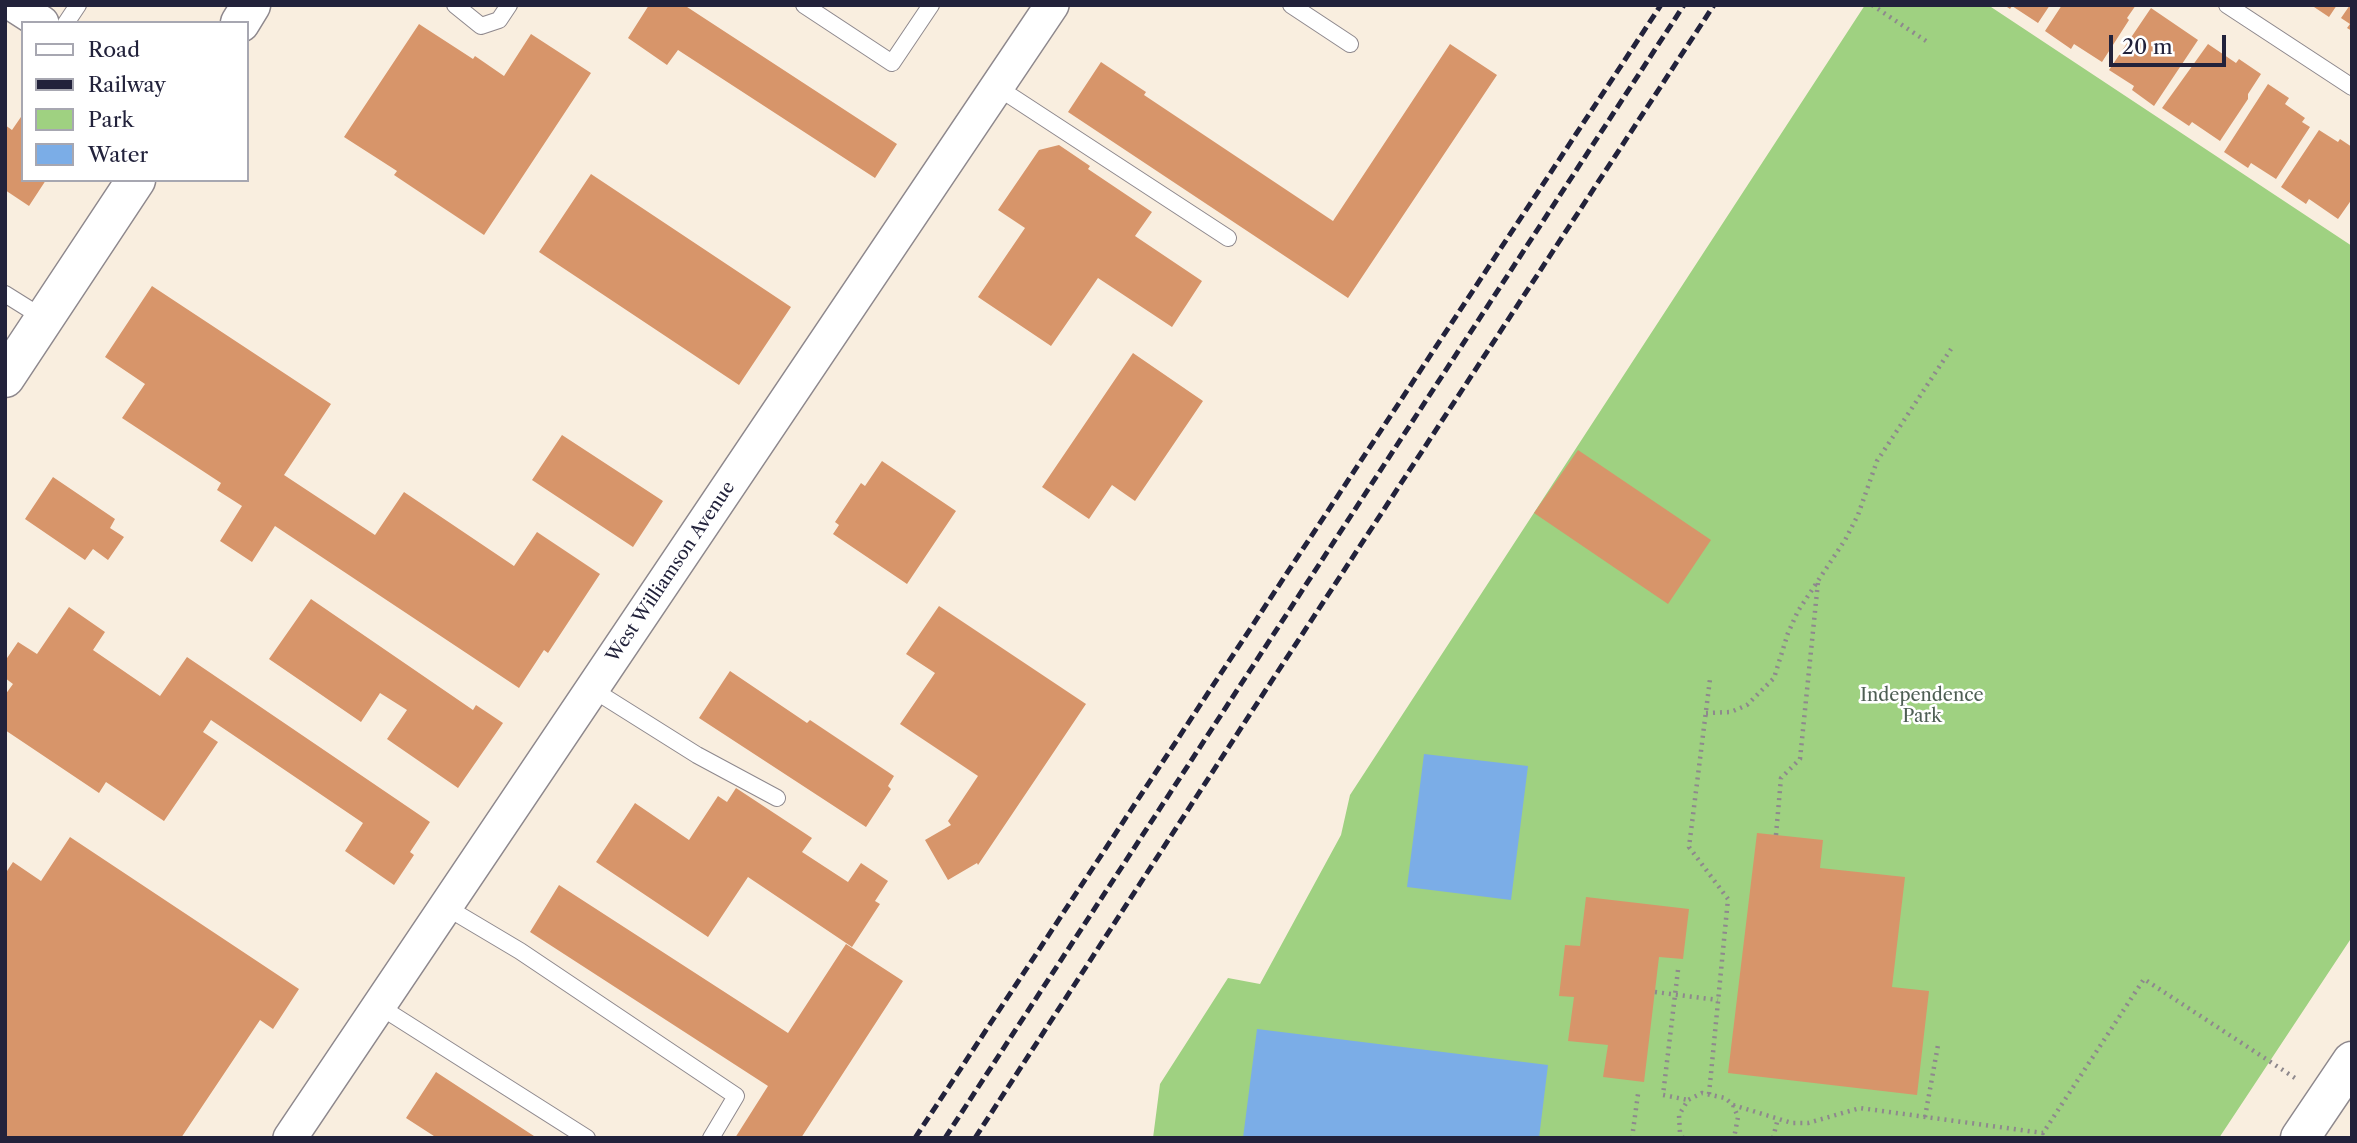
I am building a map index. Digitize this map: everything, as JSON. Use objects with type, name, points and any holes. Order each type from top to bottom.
[{"type":"main road","points":[[241,21],[251,5]]},
{"type":"main road","points":[[5,379],[135,182]]},
{"type":"main road","points":[[2300,1138],[2352,1061]]},
{"type":"street","points":[[14,5],[39,21]]},
{"type":"street","name":"West Williamson Avenue","points":[[290,1138],[1052,5]]},
{"type":"lane","points":[[67,21],[78,5]]},
{"type":"lane","points":[[455,5],[481,26],[499,20],[509,5]]},
{"type":"lane","points":[[804,5],[892,63],[931,5]]},
{"type":"lane","points":[[1291,5],[1350,44]]},
{"type":"lane","points":[[2227,5],[2352,88]]},
{"type":"lane","points":[[997,87],[1228,239]]},
{"type":"lane","points":[[5,294],[44,319]]},
{"type":"lane","points":[[592,689],[697,755],[776,798]]},
{"type":"lane","points":[[446,906],[520,951],[736,1096],[710,1138]]},
{"type":"lane","points":[[379,1006],[587,1138]]},
{"type":"path","points":[[1872,5],[1926,41]]},
{"type":"path","points":[[1706,713],[1731,712],[1747,705],[1774,678],[1798,611],[1845,540],[1858,514],[1877,461],[1951,349]]},
{"type":"path","points":[[1776,835],[1781,778],[1800,760],[1818,579]]},
{"type":"path","points":[[1709,1094],[1728,899],[1689,846],[1710,679]]},
{"type":"path","points":[[1678,970],[1663,1095],[1688,1100]]},
{"type":"path","points":[[1683,1138],[1679,1115],[1688,1100],[1702,1093],[1725,1098],[1733,1105],[1792,1123],[1808,1123],[1860,1108],[2043,1133],[2144,979],[2327,1098]]},
{"type":"path","points":[[1655,992],[1718,1000]]},
{"type":"path","points":[[1925,1117],[1938,1045]]},
{"type":"path","points":[[1632,1138],[1638,1094]]},
{"type":"path","points":[[1733,1105],[1738,1117],[1734,1138]]},
{"type":"path","points":[[1773,1138],[1778,1118]]},
{"type":"green space","name":"Independence Park","points":[[1865,5],[1988,5],[2352,246],[2352,937],[2219,1138],[1153,1138],[1160,1084],[1228,978],[1260,984],[1341,835],[1350,795]]},
{"type":"water","points":[[1424,754],[1528,766],[1511,900],[1407,887]]},
{"type":"water","points":[[1257,1029],[1548,1065],[1539,1138],[1243,1138]]},
{"type":"building","points":[[649,5],[684,5],[897,144],[875,178],[678,50],[667,65],[628,38]]},
{"type":"building","points":[[2004,5],[2050,5],[2038,23],[2012,6],[2010,9]]},
{"type":"building","points":[[2062,5],[2136,5],[2102,62],[2074,44],[2071,49],[2045,31]]},
{"type":"building","points":[[2311,5],[2337,5],[2329,17]]},
{"type":"building","points":[[2350,5],[2352,31],[2347,28],[2350,24],[2341,18]]},
{"type":"building","points":[[2151,8],[2198,40],[2154,106],[2132,90],[2134,86],[2109,70]]},
{"type":"building","points":[[419,24],[504,76],[531,34],[591,73],[484,235],[394,175],[397,171],[344,137]]},
{"type":"building","points":[[1450,44],[1497,75],[1348,298],[1068,112],[1101,62],[1146,92],[1144,95],[1333,221]]},
{"type":"building","points":[[2208,44],[2236,63],[2239,59],[2261,74],[2220,141],[2192,122],[2189,126],[2162,108]]},
{"type":"building","points":[[2268,84],[2289,98],[2285,104],[2305,118],[2302,122],[2310,127],[2276,179],[2251,163],[2248,168],[2224,152]]},
{"type":"building","points":[[21,117],[21,182],[45,182],[29,206],[5,190],[5,125],[12,130]]},
{"type":"building","points":[[2319,130],[2352,147],[2352,199],[2338,219],[2309,199],[2306,204],[2281,187]]},
{"type":"building","points":[[1059,145],[1090,166],[1088,169],[1152,212],[1135,236],[1202,281],[1172,327],[1098,278],[1051,346],[978,297],[1025,228],[998,210],[1039,150]]},
{"type":"building","points":[[591,174],[791,307],[739,385],[539,252]]},
{"type":"building","points":[[152,286],[331,404],[284,475],[375,535],[404,492],[514,566],[537,532],[600,574],[548,653],[544,650],[519,688],[275,526],[252,562],[220,541],[242,506],[217,490],[221,483],[122,418],[145,384],[105,357]]},
{"type":"building","points":[[1133,353],[1203,401],[1135,501],[1112,485],[1089,519],[1042,487]]},
{"type":"building","points":[[562,435],[663,501],[633,547],[532,480]]},
{"type":"building","points":[[1578,450],[1711,540],[1668,604],[1534,513]]},
{"type":"building","points":[[882,461],[956,511],[907,584],[833,534],[839,525],[835,522],[861,483],[865,486]]},
{"type":"building","points":[[53,477],[115,519],[110,528],[124,537],[108,560],[93,549],[85,560],[25,519]]},
{"type":"building","points":[[311,599],[473,710],[476,705],[503,723],[458,788],[387,739],[407,710],[380,693],[361,722],[269,659]]},
{"type":"building","points":[[939,606],[1086,704],[978,865],[977,863],[948,880],[925,840],[951,825],[948,821],[978,776],[900,724],[935,673],[906,654]]},
{"type":"building","points":[[69,607],[105,632],[93,650],[160,696],[187,657],[430,822],[410,852],[414,855],[394,885],[345,851],[363,823],[211,720],[203,732],[218,742],[164,821],[106,782],[99,793],[5,730],[5,695],[13,684],[5,678],[5,661],[18,642],[37,654]]},
{"type":"building","points":[[730,671],[807,723],[810,720],[894,776],[888,786],[891,789],[866,827],[699,718]]},
{"type":"building","points":[[736,788],[812,838],[802,852],[848,882],[861,863],[888,881],[875,901],[880,904],[852,947],[748,877],[708,937],[596,862],[635,803],[689,840],[718,796],[727,802]]},
{"type":"building","points":[[1757,833],[1823,840],[1820,868],[1905,877],[1892,987],[1929,991],[1917,1095],[1728,1073]]},
{"type":"building","points":[[70,837],[299,989],[273,1029],[260,1020],[181,1138],[5,1138],[5,874],[13,862],[41,881]]},
{"type":"building","points":[[559,885],[788,1033],[846,944],[903,981],[801,1138],[735,1138],[768,1086],[530,932]]},
{"type":"building","points":[[1586,897],[1689,909],[1683,959],[1659,957],[1644,1082],[1603,1077],[1608,1045],[1568,1041],[1574,997],[1559,996],[1565,945],[1580,946]]},
{"type":"building","points":[[436,1072],[537,1138],[437,1138],[406,1118]]},
{"type":"railway","points":[[915,1138],[1661,5]]},
{"type":"railway","points":[[945,1138],[1684,5]]},
{"type":"railway","points":[[975,1138],[1714,5]]}]
